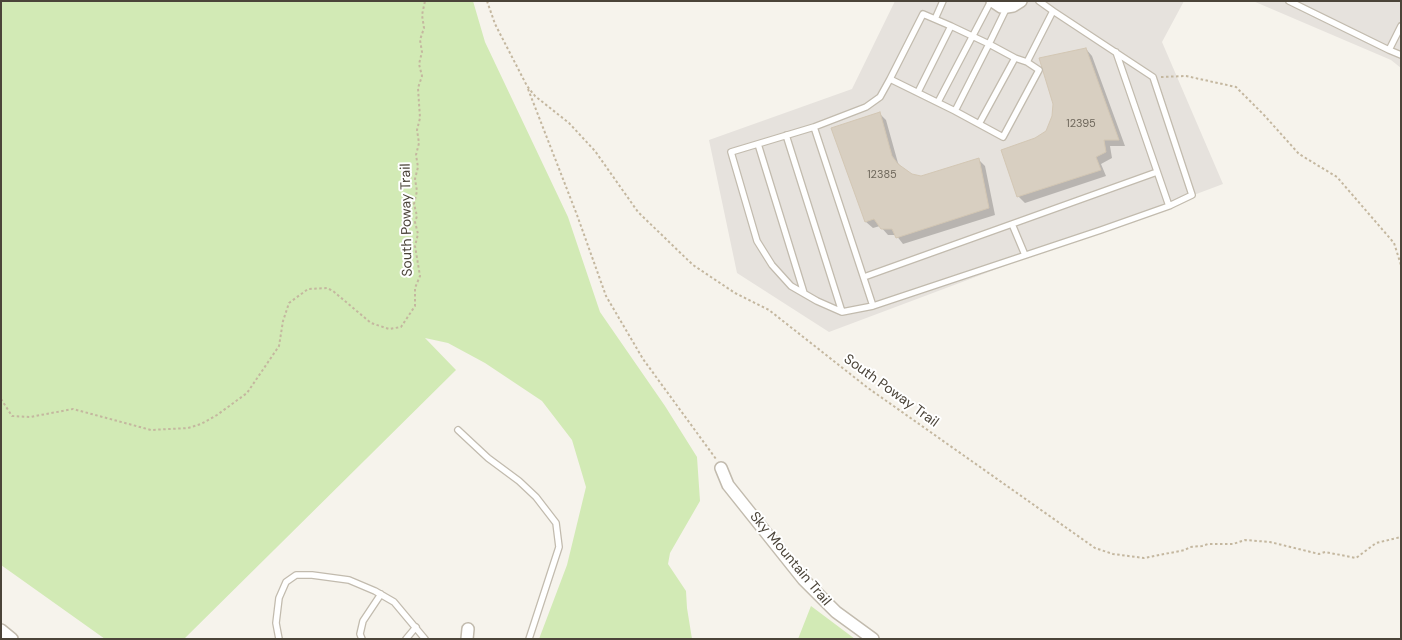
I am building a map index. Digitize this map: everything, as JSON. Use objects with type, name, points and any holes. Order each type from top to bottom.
[{"type":"street","points":[[992,1],[1001,7],[1013,6],[1021,1]]},
{"type":"street","name":"Sky Mountain Trail","points":[[719,464],[728,485],[803,579],[836,612],[873,639]]},
{"type":"street","points":[[1,630],[12,639]]},
{"type":"lane","points":[[935,19],[943,1]]},
{"type":"lane","points":[[938,102],[992,1]]},
{"type":"lane","points":[[890,78],[1003,137],[1040,70],[923,14],[880,97],[866,107],[814,127],[731,152],[757,241],[772,266],[791,286],[842,312],[873,306],[1101,230],[1169,206],[1192,195],[1154,77],[1039,1]]},
{"type":"lane","points":[[1289,1],[1401,55]]},
{"type":"lane","points":[[955,111],[1007,7]]},
{"type":"lane","points":[[1026,62],[1053,11]]},
{"type":"lane","points":[[918,92],[951,26]]},
{"type":"lane","points":[[1390,50],[1401,26]]},
{"type":"lane","points":[[1116,52],[1169,206]]},
{"type":"lane","points":[[979,124],[1015,58]]},
{"type":"lane","points":[[814,127],[873,306]]},
{"type":"lane","points":[[786,135],[842,312]]},
{"type":"lane","points":[[758,144],[804,294]]},
{"type":"lane","points":[[864,277],[1157,172]]},
{"type":"lane","points":[[1012,224],[1025,255]]},
{"type":"lane","points":[[458,430],[488,458],[519,480],[536,497],[556,523],[559,547],[529,639]]},
{"type":"lane","points":[[278,639],[276,623],[279,598],[286,582],[296,575],[312,575],[349,580],[381,594],[394,602],[425,639]]},
{"type":"lane","points":[[362,639],[360,634],[363,621],[381,594]]},
{"type":"lane","points":[[406,639],[416,627]]},
{"type":"path","name":"South Poway Trail","points":[[1,399],[12,416],[30,417],[72,409],[151,430],[188,428],[217,415],[247,393],[279,346],[282,321],[289,303],[308,289],[327,288],[371,323],[389,329],[401,327],[415,306],[415,288],[420,276],[415,246],[418,234],[414,204],[417,192],[415,179],[418,167],[416,154],[419,143],[417,130],[420,118],[418,88],[422,76],[419,64],[422,52],[420,40],[424,28],[422,15],[425,1]]},
{"type":"path","name":"South Poway Trail","points":[[487,1],[495,24],[527,86],[535,96],[569,123],[595,151],[638,212],[693,265],[735,293],[769,310],[868,388],[1095,548],[1113,554],[1144,558],[1185,550],[1190,547],[1208,544],[1233,544],[1245,540],[1270,542],[1319,554],[1325,552],[1356,558],[1376,543],[1401,537]]},
{"type":"path","points":[[1154,77],[1186,76],[1236,87],[1299,154],[1337,178],[1394,243],[1401,265]]},
{"type":"path","points":[[527,86],[606,296],[643,359],[719,464]]},
{"type":"shaded area","points":[[895,1],[1184,1],[1162,42],[1223,184],[829,332],[737,273],[709,140],[852,89]]},
{"type":"shaded area","points":[[1253,1],[1401,1],[1401,68],[1391,60]]},
{"type":"green space","points":[[1,1],[473,1],[485,42],[568,217],[600,312],[665,406],[697,457],[700,501],[670,553],[668,564],[686,591],[692,639],[539,639],[567,565],[586,487],[572,440],[542,401],[485,363],[448,343],[425,338],[456,370],[184,639],[105,639],[1,565]]},
{"type":"green space","points":[[811,606],[855,639],[798,639]]},
{"type":"building","points":[[1086,48],[1119,140],[1104,140],[1106,152],[1096,157],[1101,170],[1017,197],[1001,150],[1035,138],[1046,131],[1052,116],[1053,104],[1039,58]]},
{"type":"building","points":[[880,112],[892,156],[898,164],[912,174],[921,176],[979,158],[989,208],[896,238],[892,229],[881,229],[874,219],[865,222],[831,128]]}]
